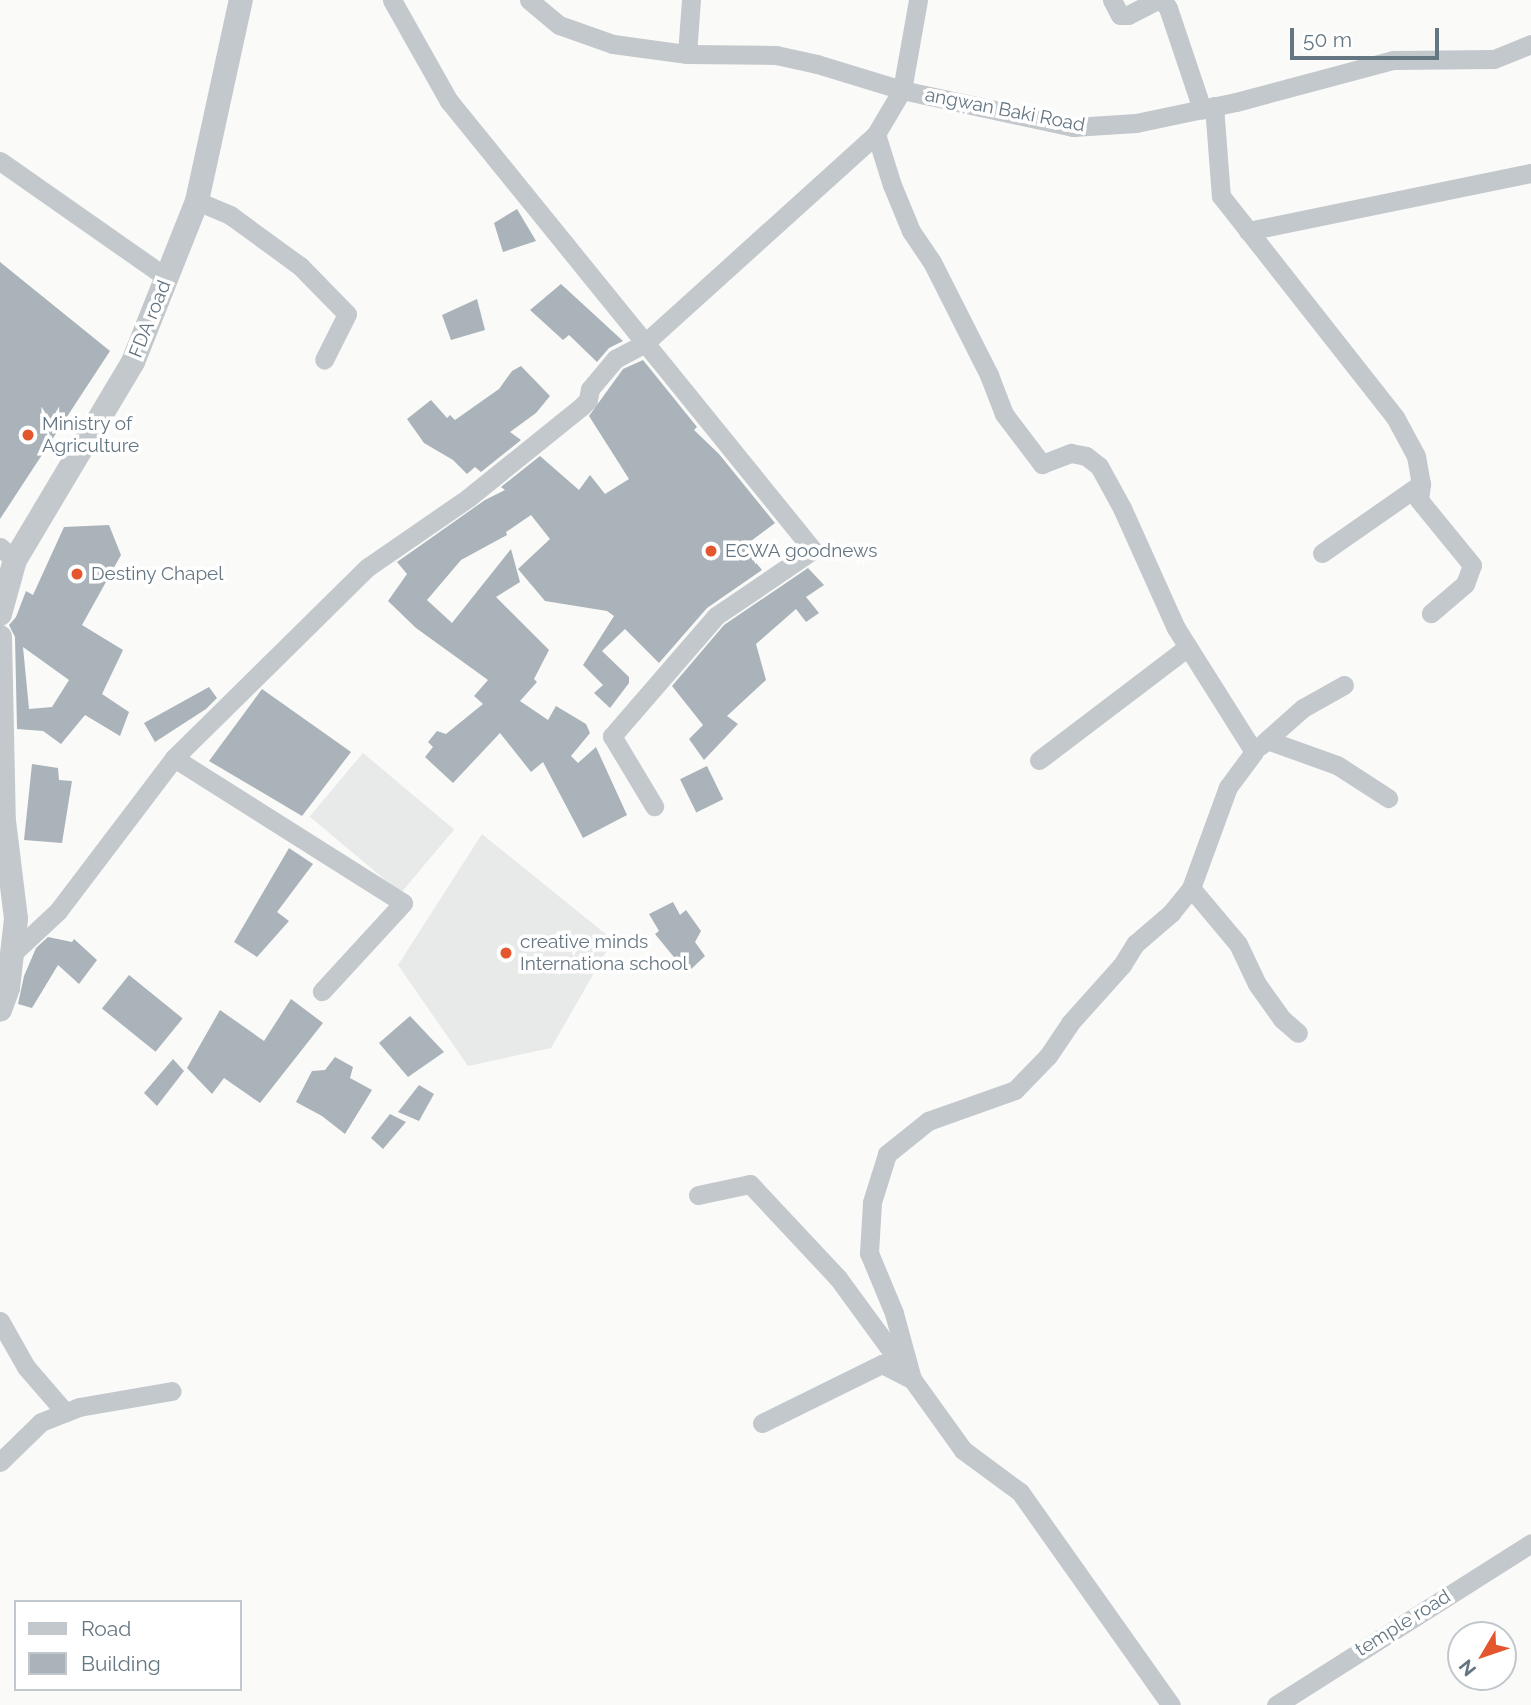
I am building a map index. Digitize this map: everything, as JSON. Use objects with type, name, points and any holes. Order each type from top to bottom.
[{"type":"street","name":"FDA road","points":[[0,614],[7,554],[133,362],[167,278],[197,201],[241,0]]},
{"type":"street","points":[[392,0],[449,101],[813,550],[716,616],[612,736],[654,806]]},
{"type":"street","name":"angwan Baki Road","points":[[529,0],[559,25],[577,34],[612,44],[687,54],[776,55],[817,64],[902,90],[1073,127],[1136,123],[1393,60],[1494,59],[1531,44]]},
{"type":"street","points":[[687,54],[691,0]]},
{"type":"street","points":[[13,953],[58,911],[174,758],[369,567],[468,498],[582,406],[588,400],[590,389],[615,359],[645,343],[876,134],[902,90],[918,0]]},
{"type":"street","points":[[1112,0],[1120,15],[1128,15],[1160,0],[1168,8],[1208,107],[1221,196],[1395,417],[1416,456],[1421,484],[1419,500],[1472,565],[1465,584],[1432,613]]},
{"type":"street","points":[[876,134],[892,185],[911,231],[932,262],[989,375],[1004,414],[1042,464],[1071,453],[1086,456],[1099,466],[1122,508],[1176,628],[1260,746],[1337,765],[1388,798]]},
{"type":"street","points":[[0,161],[167,278]]},
{"type":"street","points":[[1248,231],[1531,173]]},
{"type":"street","points":[[197,201],[230,215],[300,266],[347,314],[324,360]]},
{"type":"street","points":[[1321,553],[1421,484]]},
{"type":"street","points":[[0,637],[4,821],[16,919],[8,988],[0,1010]]},
{"type":"street","points":[[1039,760],[1188,647]]},
{"type":"street","points":[[912,1379],[894,1313],[869,1253],[872,1202],[887,1154],[928,1121],[1015,1090],[1048,1056],[1070,1023],[1122,965],[1135,944],[1171,913],[1191,888],[1228,788],[1260,746],[1303,708],[1344,685]]},
{"type":"street","points":[[174,758],[402,903],[322,991]]},
{"type":"street","points":[[1191,888],[1238,944],[1257,984],[1282,1018],[1298,1033]]},
{"type":"street","points":[[698,1195],[750,1184],[838,1278],[963,1450],[1020,1492],[1171,1705]]},
{"type":"street","points":[[0,1321],[26,1367],[65,1412]]},
{"type":"street","points":[[762,1423],[882,1364],[912,1379]]},
{"type":"street","points":[[0,1462],[41,1422],[65,1412],[132,1395],[173,1391]]},
{"type":"street","name":"temple road","points":[[1276,1705],[1531,1542]]},
{"type":"shaded area","points":[[363,753],[454,829],[401,893],[310,817]]},
{"type":"shaded area","name":"creative minds Internationa school","points":[[482,834],[613,940],[551,1048],[468,1066],[398,965]]},
{"type":"building","points":[[517,209],[536,241],[503,252],[494,223]]},
{"type":"building","name":"Ministry of Agriculture","points":[[0,262],[110,351],[0,519]]},
{"type":"building","points":[[561,284],[623,341],[609,348],[597,362],[569,335],[563,340],[530,310]]},
{"type":"building","points":[[477,299],[485,330],[451,340],[442,315]]},
{"type":"building","points":[[643,360],[697,427],[694,430],[719,454],[775,523],[743,547],[762,570],[707,608],[659,663],[625,629],[602,651],[629,677],[629,683],[610,708],[594,693],[603,685],[583,665],[614,616],[607,611],[545,601],[518,569],[550,539],[531,515],[506,532],[507,535],[461,560],[427,600],[452,623],[511,549],[520,582],[496,597],[549,650],[534,679],[537,682],[520,701],[548,720],[556,706],[586,724],[590,733],[571,756],[578,763],[596,747],[627,815],[583,838],[543,762],[531,772],[500,733],[453,783],[425,757],[433,747],[428,742],[437,731],[446,734],[483,704],[474,696],[488,680],[416,628],[388,601],[407,574],[397,562],[485,500],[505,490],[501,487],[540,456],[579,490],[590,475],[605,494],[629,479],[589,416],[623,369]]},
{"type":"building","points":[[521,366],[550,396],[536,413],[510,432],[521,440],[481,472],[475,467],[467,474],[453,460],[424,443],[407,419],[431,400],[447,418],[450,415],[455,420],[499,389],[512,371]]},
{"type":"building","points":[[109,525],[121,555],[82,625],[123,650],[102,694],[129,712],[120,736],[85,715],[61,744],[43,731],[17,729],[15,637],[9,625],[16,617],[26,591],[33,595],[64,527]],"holes":[[[23,647],[69,680],[52,707],[29,709]]]},
{"type":"building","points":[[808,568],[824,585],[806,597],[819,613],[806,622],[796,609],[756,644],[766,680],[727,716],[738,724],[704,760],[689,739],[703,725],[672,686],[724,625]]},
{"type":"building","points":[[209,687],[217,698],[206,709],[155,742],[144,723]]},
{"type":"building","points":[[262,689],[351,752],[302,816],[209,761]]},
{"type":"building","points":[[32,764],[58,768],[59,780],[72,781],[62,843],[24,840]]},
{"type":"building","points":[[707,766],[723,799],[696,812],[680,779]]},
{"type":"building","points":[[289,848],[313,864],[277,912],[289,921],[257,957],[234,942]]},
{"type":"building","points":[[673,902],[680,915],[686,910],[701,931],[695,942],[705,956],[687,973],[655,934],[659,931],[649,914]]},
{"type":"building","points":[[48,937],[72,942],[74,939],[97,960],[79,984],[58,965],[32,1008],[18,1004],[24,976],[36,948]]},
{"type":"building","points":[[129,975],[183,1018],[156,1052],[102,1008]]},
{"type":"building","points":[[291,999],[323,1023],[260,1103],[224,1078],[212,1094],[187,1068],[220,1010],[264,1041]]},
{"type":"building","points":[[410,1016],[444,1052],[408,1077],[379,1043]]},
{"type":"building","points":[[335,1057],[353,1067],[350,1078],[372,1090],[345,1134],[322,1116],[296,1102],[312,1071],[325,1070]]},
{"type":"building","points":[[173,1059],[184,1071],[157,1106],[144,1093]]},
{"type":"building","points":[[419,1085],[434,1094],[419,1121],[398,1112]]},
{"type":"building","points":[[390,1114],[406,1122],[383,1149],[371,1138]]},
{"type":"place","name":"Ministry of Agriculture","points":[[28,435]]},
{"type":"place","name":"ECWA goodnews","points":[[711,551]]},
{"type":"place","name":"Destiny Chapel","points":[[77,574]]},
{"type":"place","name":"creative minds Internationa school","points":[[506,953]]}]
